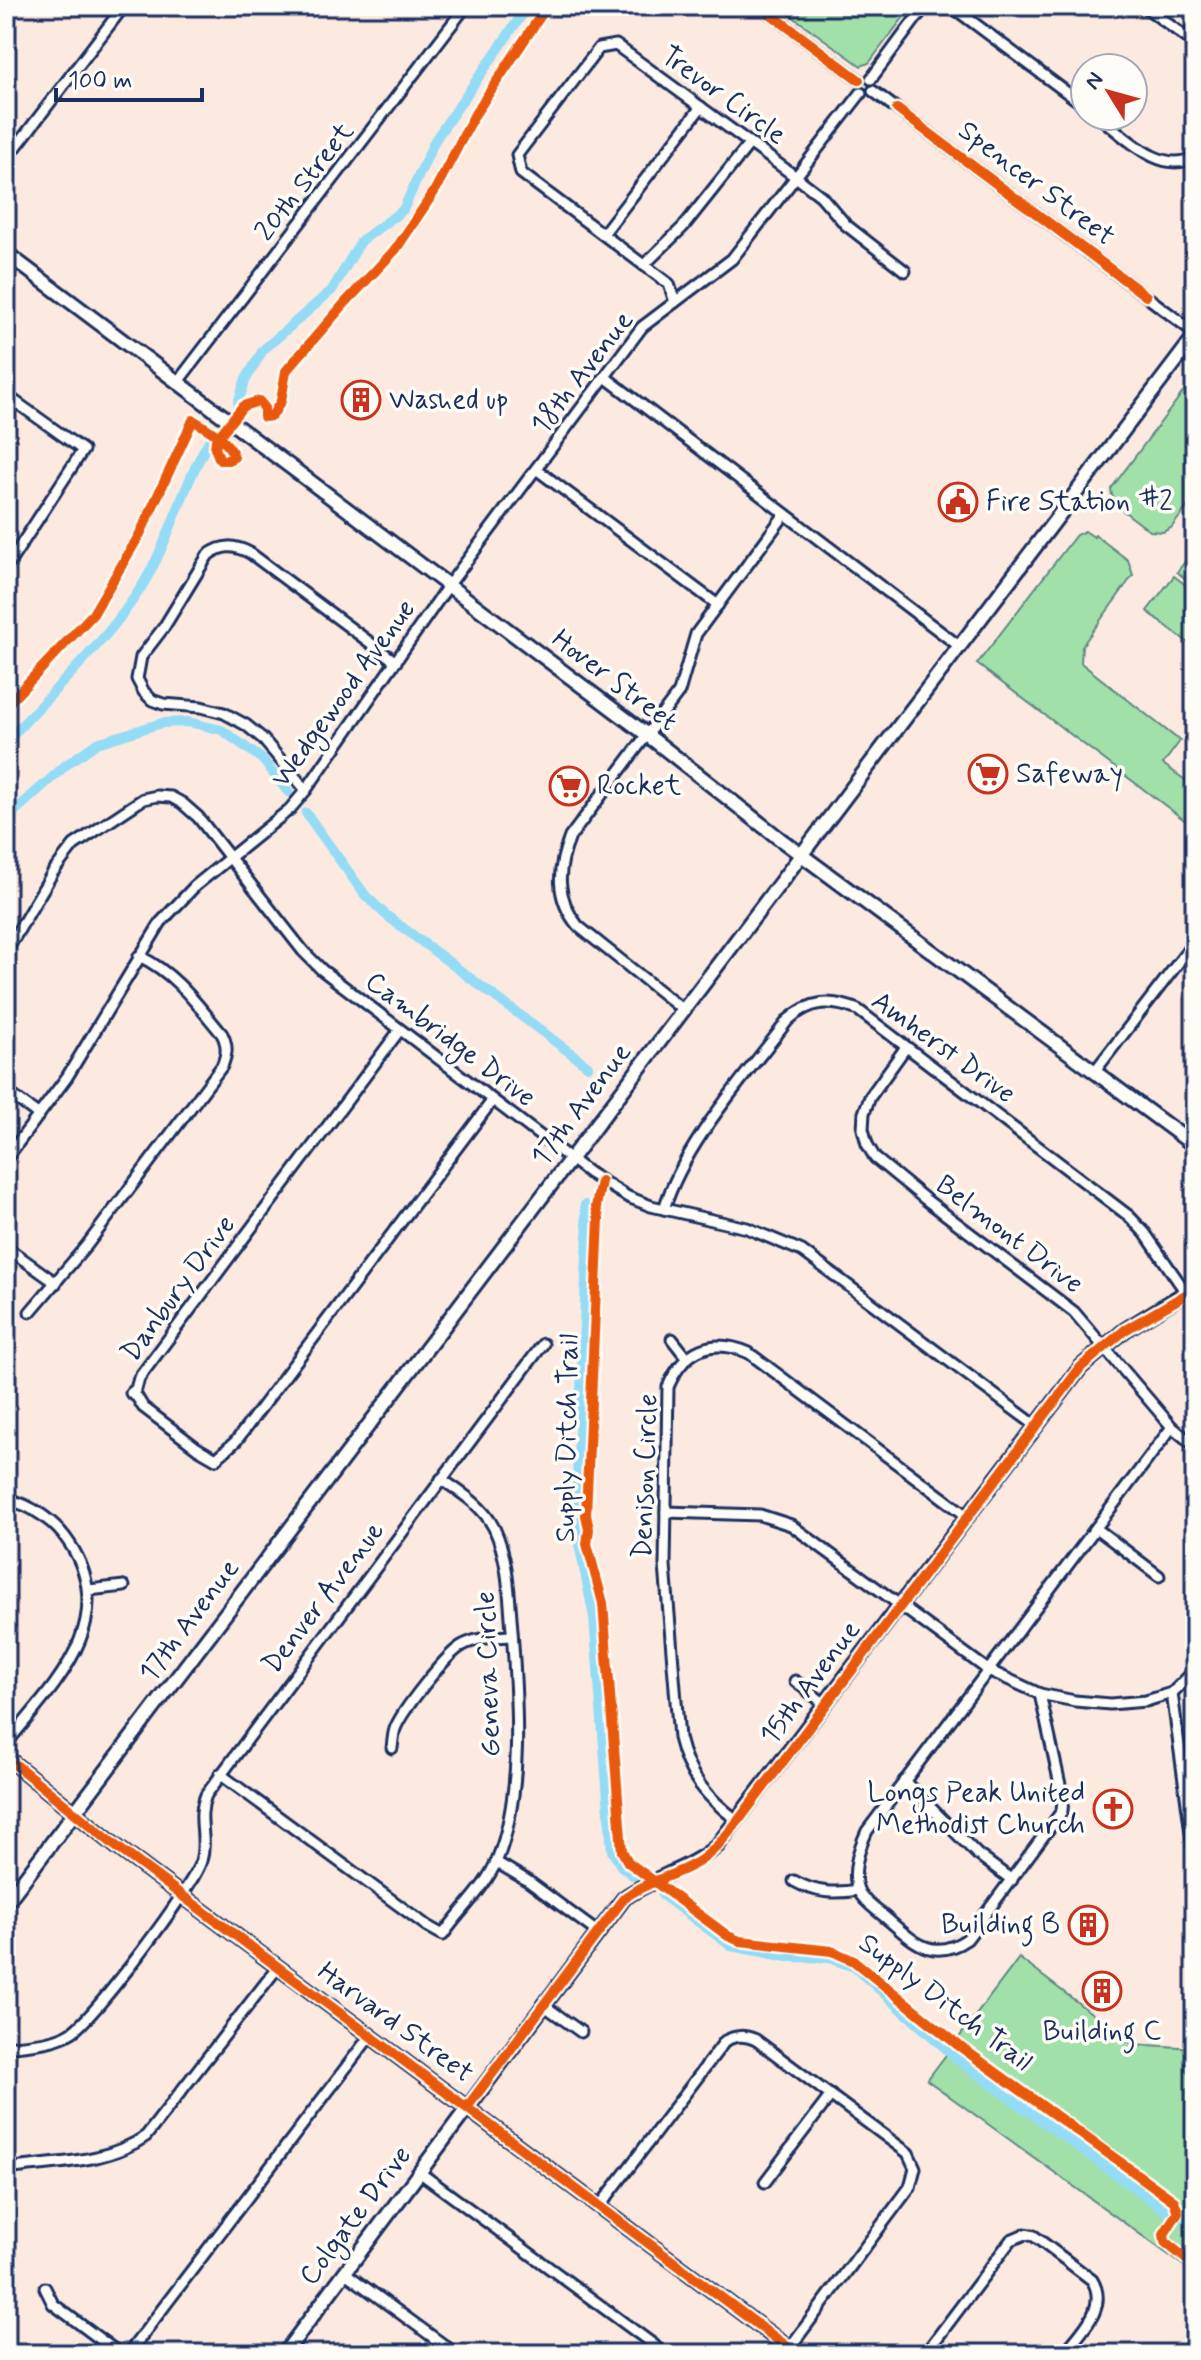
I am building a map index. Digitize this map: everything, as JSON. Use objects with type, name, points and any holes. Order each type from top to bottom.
[{"type":"main road","name":"Hover Street","points":[[6,253],[801,854],[1195,1146]]},
{"type":"main road","name":"17th Avenue","points":[[6,1903],[1195,334]]},
{"type":"main road","name":"15th Avenue","points":[[468,2106],[624,1898],[653,1880],[701,1860],[738,1821],[1081,1367],[1104,1346],[1191,1290]]},
{"type":"main road","name":"Harvard Street","points":[[6,1757],[74,1814],[468,2106],[791,2352]]},
{"type":"main road","name":"Colgate Drive","points":[[284,2354],[468,2106]]},
{"type":"street","points":[[6,160],[124,6]]},
{"type":"street","name":"20th Street","points":[[177,383],[466,6]]},
{"type":"street","points":[[760,6],[859,80]]},
{"type":"street","points":[[871,79],[925,6]]},
{"type":"street","points":[[951,6],[1069,94]]},
{"type":"street","points":[[1144,6],[1195,44]]},
{"type":"street","name":"Trevor Circle","points":[[675,302],[669,284],[521,173],[517,155],[599,48],[616,45],[821,196],[846,225],[905,271]]},
{"type":"street","points":[[863,77],[871,79],[873,91],[861,93],[857,87],[859,80],[863,77]]},
{"type":"street","name":"Spencer Street","points":[[873,91],[1195,334]]},
{"type":"street","name":"18th Avenue","points":[[448,586],[642,327],[732,259],[861,93]]},
{"type":"street","points":[[603,234],[701,107]]},
{"type":"street","points":[[1120,132],[1165,162],[1191,159]]},
{"type":"street","points":[[644,265],[683,227],[750,143]]},
{"type":"street","points":[[605,377],[959,646]]},
{"type":"street","points":[[6,395],[83,450],[6,568]]},
{"type":"street","points":[[536,469],[718,605]]},
{"type":"street","points":[[683,1010],[578,926],[569,915],[560,889],[562,857],[570,837],[679,692],[696,634],[785,514]]},
{"type":"street","points":[[306,790],[262,738],[246,725],[224,713],[152,700],[137,679],[141,657],[164,627],[208,555],[228,545],[250,553],[396,662]]},
{"type":"street","name":"Wedgewood Avenue","points":[[6,1159],[67,1077],[161,922],[195,886],[290,809],[448,586]]},
{"type":"street","name":"Cambridge Drive","points":[[6,952],[53,872],[74,845],[143,799],[171,797],[198,817],[303,951],[322,970],[571,1160],[628,1197],[664,1209],[747,1228],[802,1251],[1035,1425]]},
{"type":"street","points":[[1095,1071],[1195,941]]},
{"type":"street","points":[[30,1312],[56,1283],[204,1090],[226,1056],[222,1034],[175,978],[139,956]]},
{"type":"street","name":"Amherst Drive","points":[[664,1209],[671,1184],[688,1154],[788,1020],[798,1011],[819,1002],[841,1003],[858,1010],[1129,1216],[1191,1290]]},
{"type":"street","name":"Danbury Drive","points":[[399,1031],[139,1378],[136,1389],[131,1393],[143,1407],[197,1448],[216,1459],[236,1441],[492,1101]]},
{"type":"street","name":"Belmont Drive","points":[[906,1047],[870,1097],[864,1113],[863,1129],[875,1158],[1074,1312],[1172,1427],[1195,1446]]},
{"type":"street","points":[[6,1091],[39,1115]]},
{"type":"street","points":[[6,1247],[56,1283]]},
{"type":"street","points":[[672,1339],[687,1358]]},
{"type":"street","name":"Denver Avenue","points":[[6,2047],[51,2040],[80,2027],[128,1969],[193,1879],[204,1846],[200,1820],[202,1805],[220,1774],[543,1344]]},
{"type":"street","name":"Denison Circle","points":[[738,1821],[707,1796],[694,1779],[684,1759],[679,1738],[665,1565],[668,1387],[687,1358],[705,1348],[722,1345],[749,1353],[967,1516]]},
{"type":"street","points":[[1040,1694],[1063,1798],[1062,1811],[967,1939],[945,1950],[916,1944],[858,1890],[859,1847],[867,1831],[904,1781],[1172,1427]]},
{"type":"street","name":"Geneva Circle","points":[[220,1774],[400,1908],[443,1935],[489,1875],[496,1862],[510,1803],[518,1734],[508,1572],[493,1526],[469,1498],[441,1479]]},
{"type":"street","points":[[6,1499],[36,1511],[54,1524],[80,1560],[89,1590],[89,1611],[74,1655],[6,1744]]},
{"type":"street","points":[[666,1512],[733,1513],[774,1518],[791,1525],[988,1670],[1040,1694],[1110,1704],[1146,1701],[1172,1693],[1195,1670]]},
{"type":"street","points":[[1097,1529],[1159,1576]]},
{"type":"street","points":[[89,1590],[124,1586]]},
{"type":"street","points":[[392,1748],[395,1729],[402,1717],[448,1656],[474,1639],[512,1636]]},
{"type":"street","points":[[795,1681],[825,1704]]},
{"type":"street","points":[[1172,1693],[1195,1862]]},
{"type":"street","points":[[904,1781],[977,1854],[1012,1880]]},
{"type":"street","points":[[496,1862],[528,1881],[597,1932]]},
{"type":"street","points":[[794,1881],[820,1892],[858,1890]]},
{"type":"street","points":[[6,2169],[119,2151],[146,2136],[278,1967]]},
{"type":"street","points":[[542,2004],[581,2032]]},
{"type":"street","points":[[600,2206],[725,2041],[734,2036],[745,2035],[756,2040],[908,2153],[915,2168],[914,2179],[791,2352]]},
{"type":"street","points":[[128,2354],[370,2036]]},
{"type":"street","points":[[765,2182],[831,2095]]},
{"type":"street","points":[[419,2172],[654,2345],[661,2354]]},
{"type":"street","points":[[925,2354],[1011,2240],[1025,2234],[1034,2236],[1092,2280],[1098,2290],[1099,2304],[1095,2313],[1064,2354]]},
{"type":"street","points":[[344,2272],[456,2354]]},
{"type":"street","points":[[45,2288],[53,2304],[120,2354]]},
{"type":"green space","points":[[778,6],[912,6],[869,63],[861,66]]},
{"type":"green space","points":[[1195,376],[1195,497],[1171,528],[1163,532],[1150,531],[1118,507],[1120,503],[1112,496],[1111,489]]},
{"type":"green space","points":[[1085,531],[1128,560],[1133,575],[1082,646],[1081,663],[1180,741],[1163,764],[1195,787],[1195,828],[977,664],[1076,535]]},
{"type":"green space","points":[[1195,549],[1195,586],[1177,572]]},
{"type":"green space","points":[[1174,576],[1195,592],[1195,648],[1147,611]]},
{"type":"green space","points":[[1019,1958],[1132,2044],[1195,2048],[1195,2274],[927,2080]]},
{"type":"waterway","points":[[238,403],[245,381],[263,350],[332,290],[361,241],[403,210],[435,140],[528,6]]},
{"type":"waterway","points":[[6,743],[95,648],[142,586],[212,436]]},
{"type":"waterway","points":[[6,819],[67,764],[97,743],[162,723],[188,722],[222,730],[262,759],[288,792]]},
{"type":"waterway","points":[[306,813],[365,895],[386,915],[588,1066]]},
{"type":"waterway","points":[[585,1205],[588,1234],[575,1524],[594,1617],[612,1851],[621,1866],[634,1876]]},
{"type":"waterway","points":[[662,1895],[731,1946],[788,1957],[830,1958],[854,1967],[960,2061],[1170,2214],[1195,2223]]},
{"type":"cycle path","points":[[6,706],[93,614],[140,534],[193,420],[217,436],[223,440],[234,457],[228,460],[220,460],[215,448],[216,440],[243,406],[259,401],[264,407],[264,417],[272,416],[281,401],[286,371],[396,249],[434,192],[475,114],[547,6]]},
{"type":"cycle path","points":[[760,6],[859,80]]},
{"type":"cycle path","points":[[897,109],[1146,296]]},
{"type":"cycle path","name":"Supply Ditch Trail","points":[[601,1181],[596,1207],[599,1219],[587,1544],[603,1603],[622,1851],[628,1862],[728,1936],[740,1941],[832,1951],[854,1961],[958,2045],[1174,2201],[1178,2212],[1164,2234],[1165,2242],[1195,2266]]},
{"type":"cycle path","points":[[468,2106],[624,1898],[698,1862],[715,1849],[1081,1367],[1125,1330],[1187,1294]]},
{"type":"cycle path","points":[[6,1757],[117,1847],[797,2354]]},
{"type":"place","name":"Washed up","points":[[361,400]]},
{"type":"place","name":"Fire Station #2","points":[[958,502]]},
{"type":"place","name":"Safeway","points":[[988,774]]},
{"type":"place","name":"Rocket","points":[[569,786]]},
{"type":"place","name":"Longs Peak United Methodist Church","points":[[1113,1809]]},
{"type":"place","name":"Building B","points":[[1088,1925]]},
{"type":"place","name":"Building C","points":[[1102,1991]]}]
